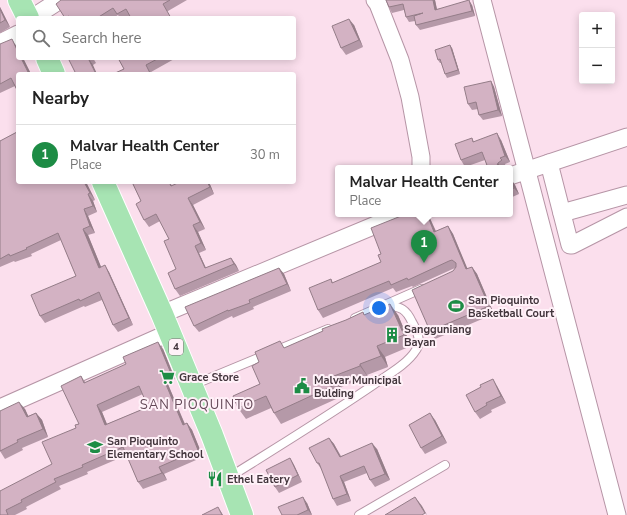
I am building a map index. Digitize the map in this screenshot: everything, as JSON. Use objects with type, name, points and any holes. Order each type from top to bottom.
[{"type":"highway","points":[[19,0],[27,16]]},
{"type":"highway","points":[[48,60],[53,72]]},
{"type":"highway","name":"4","points":[[104,184],[166,323],[242,515]]},
{"type":"street","points":[[35,16],[60,0]]},
{"type":"street","points":[[375,0],[378,4],[400,60],[411,104],[421,156],[421,165]]},
{"type":"street","points":[[482,0],[617,515]]},
{"type":"street","points":[[0,43],[16,35]]},
{"type":"street","points":[[513,175],[627,136]]},
{"type":"street","points":[[549,163],[569,244],[572,245],[627,217]]},
{"type":"street","points":[[562,213],[627,194]]},
{"type":"street","points":[[0,408],[166,323],[396,217]]},
{"type":"lane","points":[[351,320],[428,286]]},
{"type":"lane","points":[[228,478],[358,396],[412,356],[419,344],[419,337],[415,326],[400,306],[387,305]]},
{"type":"lane","points":[[192,386],[336,326]]},
{"type":"lane","points":[[359,515],[445,465]]},
{"type":"building","points":[[61,0],[170,0],[163,4],[170,16],[130,16],[126,9],[117,14],[113,8],[100,16],[64,16],[56,4]]},
{"type":"building","points":[[386,0],[433,0],[435,10],[469,0],[472,11],[416,25],[414,16],[423,13],[406,17],[403,4],[389,7]]},
{"type":"building","points":[[0,9],[5,20],[0,23]]},
{"type":"building","points":[[349,19],[359,40],[341,48],[332,26]]},
{"type":"building","points":[[12,39],[16,48],[16,60],[22,60],[28,72],[16,72],[16,88],[11,78],[0,84],[0,44]]},
{"type":"building","points":[[450,45],[458,70],[445,74],[435,50]]},
{"type":"building","points":[[69,60],[89,60],[95,72],[75,72]]},
{"type":"building","points":[[119,60],[155,60],[146,65],[150,72],[117,72],[124,69]]},
{"type":"building","points":[[491,81],[498,110],[479,115],[476,102],[468,104],[464,87]]},
{"type":"building","points":[[16,133],[16,184],[85,184],[90,193],[88,194],[93,206],[84,209],[90,226],[83,229],[99,268],[105,265],[129,318],[113,325],[99,292],[40,316],[31,295],[76,276],[58,233],[26,248],[27,249],[10,256],[9,254],[0,259],[0,141]]},
{"type":"building","points":[[497,133],[505,156],[500,158],[502,160],[497,165],[487,165],[482,152],[461,160],[455,144],[472,138],[473,142]]},
{"type":"building","points":[[133,184],[170,184],[171,186],[176,184],[208,184],[210,187],[188,198],[200,222],[193,225],[201,243],[195,246],[205,268],[231,258],[234,264],[175,289],[168,273],[176,269],[164,241],[169,239],[156,214],[144,220],[136,204],[141,201]]},
{"type":"building","points":[[398,217],[428,217],[434,232],[448,226],[466,269],[472,267],[489,306],[430,331],[412,290],[453,271],[456,267],[456,263],[452,260],[408,280],[407,278],[391,285],[389,281],[318,310],[309,288],[331,279],[332,283],[381,262],[378,255],[381,254],[371,228]]},
{"type":"building","points":[[279,268],[287,284],[249,300],[250,303],[228,310],[194,326],[185,307]]},
{"type":"building","points":[[390,304],[404,335],[377,346],[381,356],[334,376],[337,384],[274,413],[266,396],[238,408],[233,396],[260,384],[252,366],[259,362],[255,352],[280,341],[284,348],[323,331],[322,329],[363,312],[364,315]]},
{"type":"building","points":[[158,342],[170,371],[162,375],[183,425],[187,423],[198,450],[159,467],[162,473],[138,482],[123,447],[82,465],[83,467],[54,479],[56,482],[21,500],[22,502],[6,510],[8,515],[0,515],[0,491],[52,464],[42,442],[76,428],[75,425],[79,424],[61,386],[81,376],[84,383],[126,364],[123,357]],"holes":[[[139,386],[148,407],[105,425],[97,405]]]},
{"type":"building","points":[[493,379],[501,396],[486,403],[487,405],[475,412],[466,395],[481,387],[480,385]]},
{"type":"building","points":[[19,402],[27,417],[36,413],[43,429],[17,440],[18,442],[0,451],[0,411]]},
{"type":"building","points":[[430,413],[442,436],[421,448],[409,425]]},
{"type":"building","points":[[329,438],[340,457],[372,443],[385,474],[370,480],[364,466],[340,476],[347,494],[333,499],[319,463],[317,463],[309,448]]},
{"type":"building","points":[[290,458],[298,475],[275,487],[266,470]]},
{"type":"building","points":[[303,497],[308,510],[297,515],[282,515],[278,507]]},
{"type":"building","points":[[415,497],[425,513],[422,515],[385,515]]},
{"type":"building","points":[[218,507],[222,515],[202,515]]},
{"type":"place","name":"Malvar Health Center","points":[[424,263]]},
{"type":"place","name":"San Pioquinto Basketball Court","points":[[456,306]]},
{"type":"place","name":"Sangguniang Bayan","points":[[392,335]]},
{"type":"place","name":"Grace Store","points":[[167,377]]},
{"type":"place","name":"Malvar Municipal Bulding","points":[[302,386]]},
{"type":"place","name":"San Pioquinto Elementary School","points":[[95,447]]},
{"type":"place","name":"Ethel Eatery","points":[[215,479]]},
{"type":"district","name":"SAN PIOQUINTO","points":[[197,405]]}]
